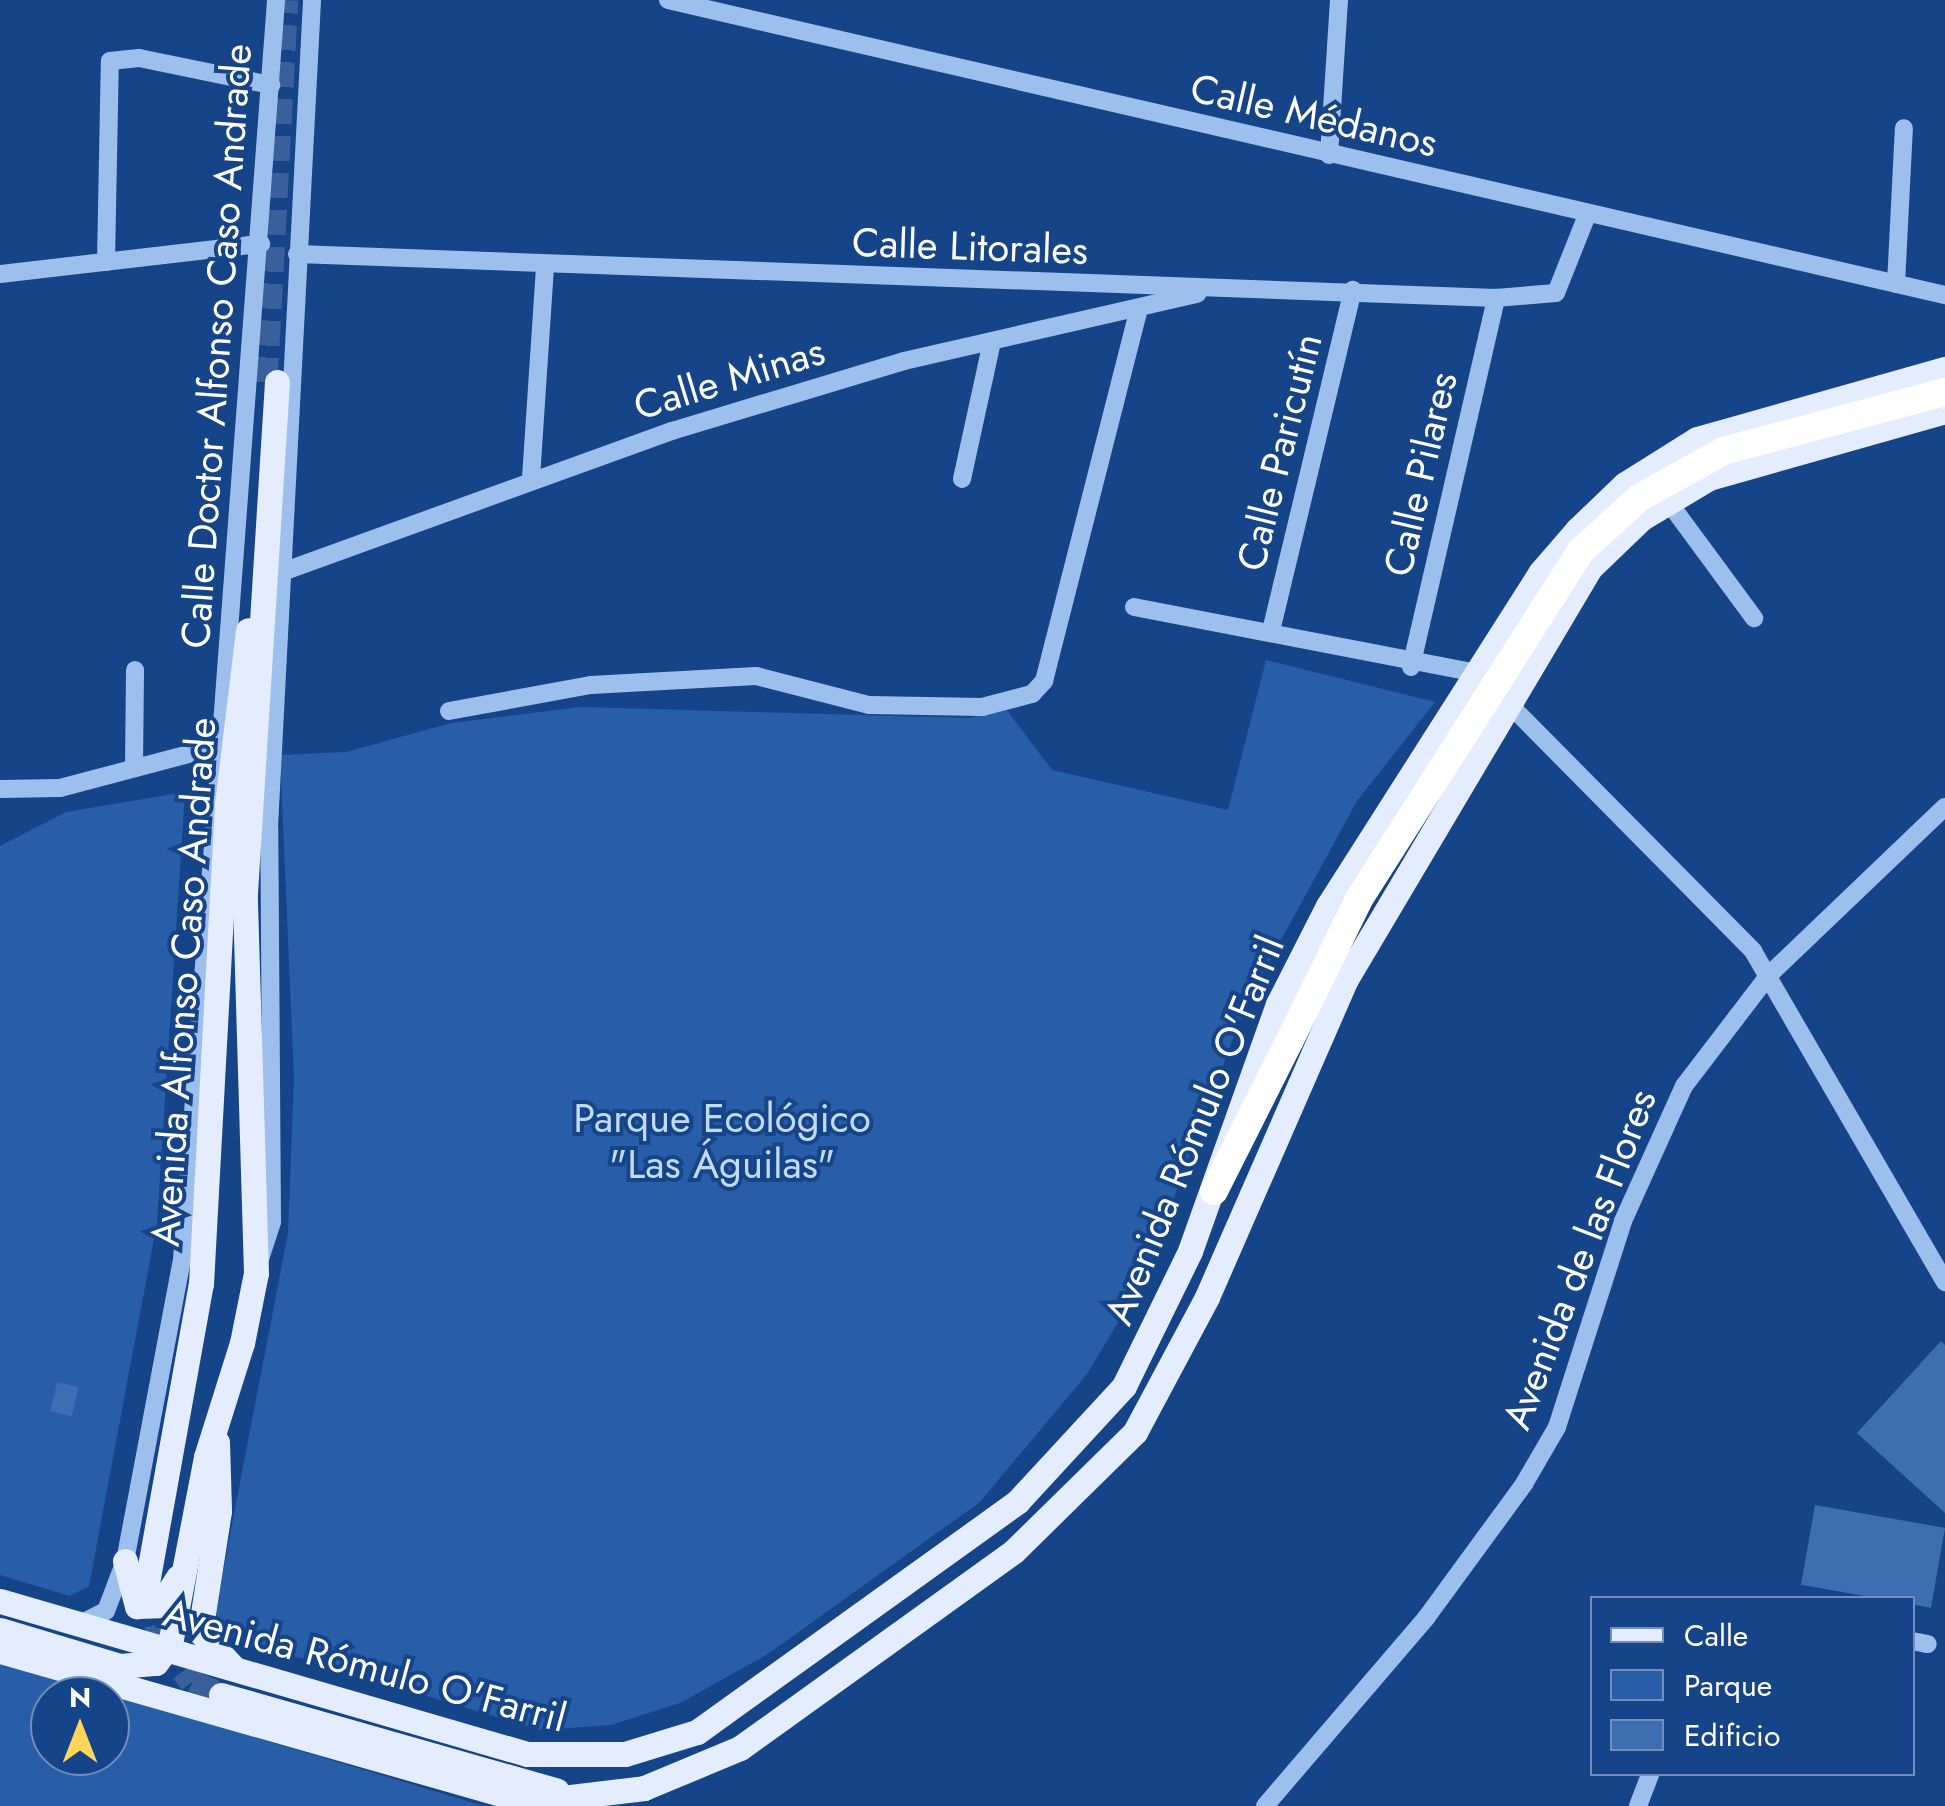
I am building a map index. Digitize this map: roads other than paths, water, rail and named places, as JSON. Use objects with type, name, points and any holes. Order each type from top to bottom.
[{"type":"highway","points":[[1214,1191],[1368,883],[1581,551],[1639,498],[1723,450],[1945,392]]},
{"type":"main road","name":"Avenida Rómulo O'Farril","points":[[0,1602],[164,1653],[560,1758],[625,1754],[697,1732],[1018,1501],[1094,1425],[1150,1342],[1214,1191],[1278,1004],[1355,861],[1540,573],[1648,469],[1766,413],[1945,369]]},
{"type":"main road","name":"Avenida Alfonso Caso Andrade","points":[[148,1583],[201,1284],[214,1058],[271,382],[245,893],[256,1274],[180,1572],[164,1653]]},
{"type":"main road","name":"Avenida Rómulo O'Farril","points":[[0,1651],[468,1791],[564,1804],[617,1792],[717,1760],[788,1714],[1014,1551],[1135,1432],[1208,1297],[1346,979],[1501,712],[1590,568],[1668,500],[1747,463],[1945,411]]},
{"type":"main road","points":[[1460,698],[1483,692],[1501,712]]},
{"type":"main road","points":[[200,1033],[214,1058]]},
{"type":"main road","points":[[196,1124],[212,1096]]},
{"type":"main road","points":[[216,1432],[219,1511],[200,1632],[244,1674]]},
{"type":"main road","points":[[124,1561],[130,1599],[144,1607],[170,1597],[180,1572]]},
{"type":"main road","points":[[0,1630],[120,1666],[156,1663],[164,1653]]},
{"type":"main road","points":[[221,1695],[548,1789],[617,1792]]},
{"type":"street","name":"Calle Doctor Alfonso Caso Andrade","points":[[74,1626],[106,1611],[124,1561],[180,1275],[196,1124],[215,748],[234,631],[276,0]]},
{"type":"street","name":"Calle Doctor Alfonso Caso Andrade","points":[[256,1274],[272,1222],[269,827],[312,0]]},
{"type":"street","name":"Calle Médanos","points":[[668,0],[1945,295]]},
{"type":"street","points":[[1329,155],[1339,0]]},
{"type":"street","points":[[106,262],[110,62],[139,58],[271,85]]},
{"type":"street","points":[[1896,284],[1904,128]]},
{"type":"street","name":"Calle Litorales","points":[[297,254],[1207,291],[1353,290],[1496,298],[1556,293],[1587,215]]},
{"type":"street","points":[[0,274],[261,244]]},
{"type":"street","points":[[531,478],[546,265]]},
{"type":"street","name":"Calle Paricutín","points":[[1271,630],[1353,290]]},
{"type":"street","name":"Calle Minas","points":[[285,571],[531,478],[992,341],[1138,312],[1207,291]]},
{"type":"street","name":"Calle Pilares","points":[[1411,667],[1496,298]]},
{"type":"street","points":[[449,711],[591,685],[756,676],[869,705],[982,708],[1032,694],[1044,682],[1138,312]]},
{"type":"street","points":[[962,479],[992,341]]},
{"type":"street","points":[[1668,500],[1754,618]]},
{"type":"street","points":[[1134,608],[1271,630],[1411,667],[1477,673],[1497,680],[1501,712],[1769,974],[1945,1282]]},
{"type":"street","points":[[134,670],[134,768]]},
{"type":"street","points":[[0,788],[60,788],[215,748]]},
{"type":"street","name":"Avenida de las Flores","points":[[1266,1806],[1426,1618],[1524,1484],[1556,1427],[1664,1121],[1769,974],[1945,807]]},
{"type":"street","points":[[1638,1806],[1649,1776]]},
{"type":"tunnel","points":[[265,382],[286,0]]},
{"type":"tunnel","points":[[148,1588],[161,1641],[192,1682],[221,1695]]},
{"type":"park label","name":"Parque Ecológico \"Las Águilas\"","points":[[722,1141]]}]
